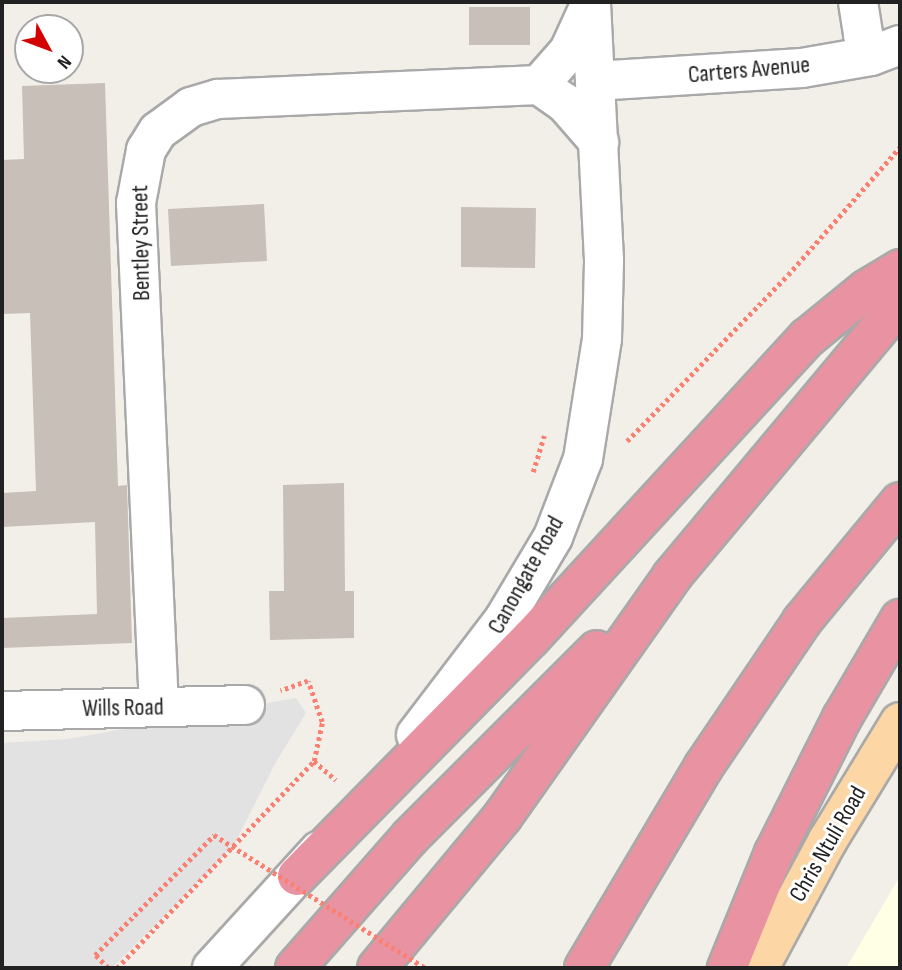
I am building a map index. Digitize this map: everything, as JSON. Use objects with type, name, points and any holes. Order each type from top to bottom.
[{"type":"highway","points":[[297,876],[531,638],[807,338],[867,289],[900,269]]},
{"type":"highway","points":[[377,968],[503,816],[672,576],[900,303]]},
{"type":"highway","points":[[584,968],[704,766],[802,621],[900,502]]},
{"type":"highway","points":[[295,968],[410,837],[672,576]]},
{"type":"highway","points":[[727,968],[774,853],[842,718],[900,620]]},
{"type":"main road","name":"Chris Ntuli Road","points":[[759,968],[828,840],[900,722]]},
{"type":"street","points":[[858,2],[863,35],[886,50]]},
{"type":"street","points":[[591,3],[569,51],[539,85],[565,103],[599,142]]},
{"type":"street","name":"Canongate Road","points":[[212,968],[297,876],[491,639],[553,537],[583,459],[602,339],[604,260],[591,3]]},
{"type":"street","name":"Carters Avenue","points":[[595,81],[802,68],[886,50]]},
{"type":"street","name":"Bentley Street","points":[[159,707],[136,202],[146,149],[158,131],[175,116],[191,107],[218,99],[539,85]]},
{"type":"street","name":"Wills Road","points":[[2,711],[245,705]]},
{"type":"path","points":[[626,442],[788,275],[900,147]]},
{"type":"path","points":[[530,481],[545,432]]},
{"type":"path","points":[[117,968],[314,761],[322,722],[308,681],[245,705]]},
{"type":"path","points":[[108,968],[95,955],[214,835],[425,968]]},
{"type":"shaded area","points":[[296,698],[306,713],[276,762],[233,847],[112,968],[2,968],[2,743],[68,739]]},
{"type":"shaded area","points":[[900,876],[900,968],[846,968]]},
{"type":"building","points":[[469,7],[530,7],[530,45],[469,45]]},
{"type":"building","points":[[105,83],[118,486],[127,485],[132,643],[2,648],[2,618],[97,614],[95,522],[2,527],[2,493],[36,491],[30,313],[2,314],[2,160],[24,159],[22,86]]},
{"type":"building","points":[[264,204],[267,261],[171,266],[168,209]]},
{"type":"building","points":[[461,207],[536,208],[535,268],[461,267]]},
{"type":"building","points":[[344,483],[345,591],[354,591],[354,638],[270,640],[269,591],[284,591],[283,485]]}]
